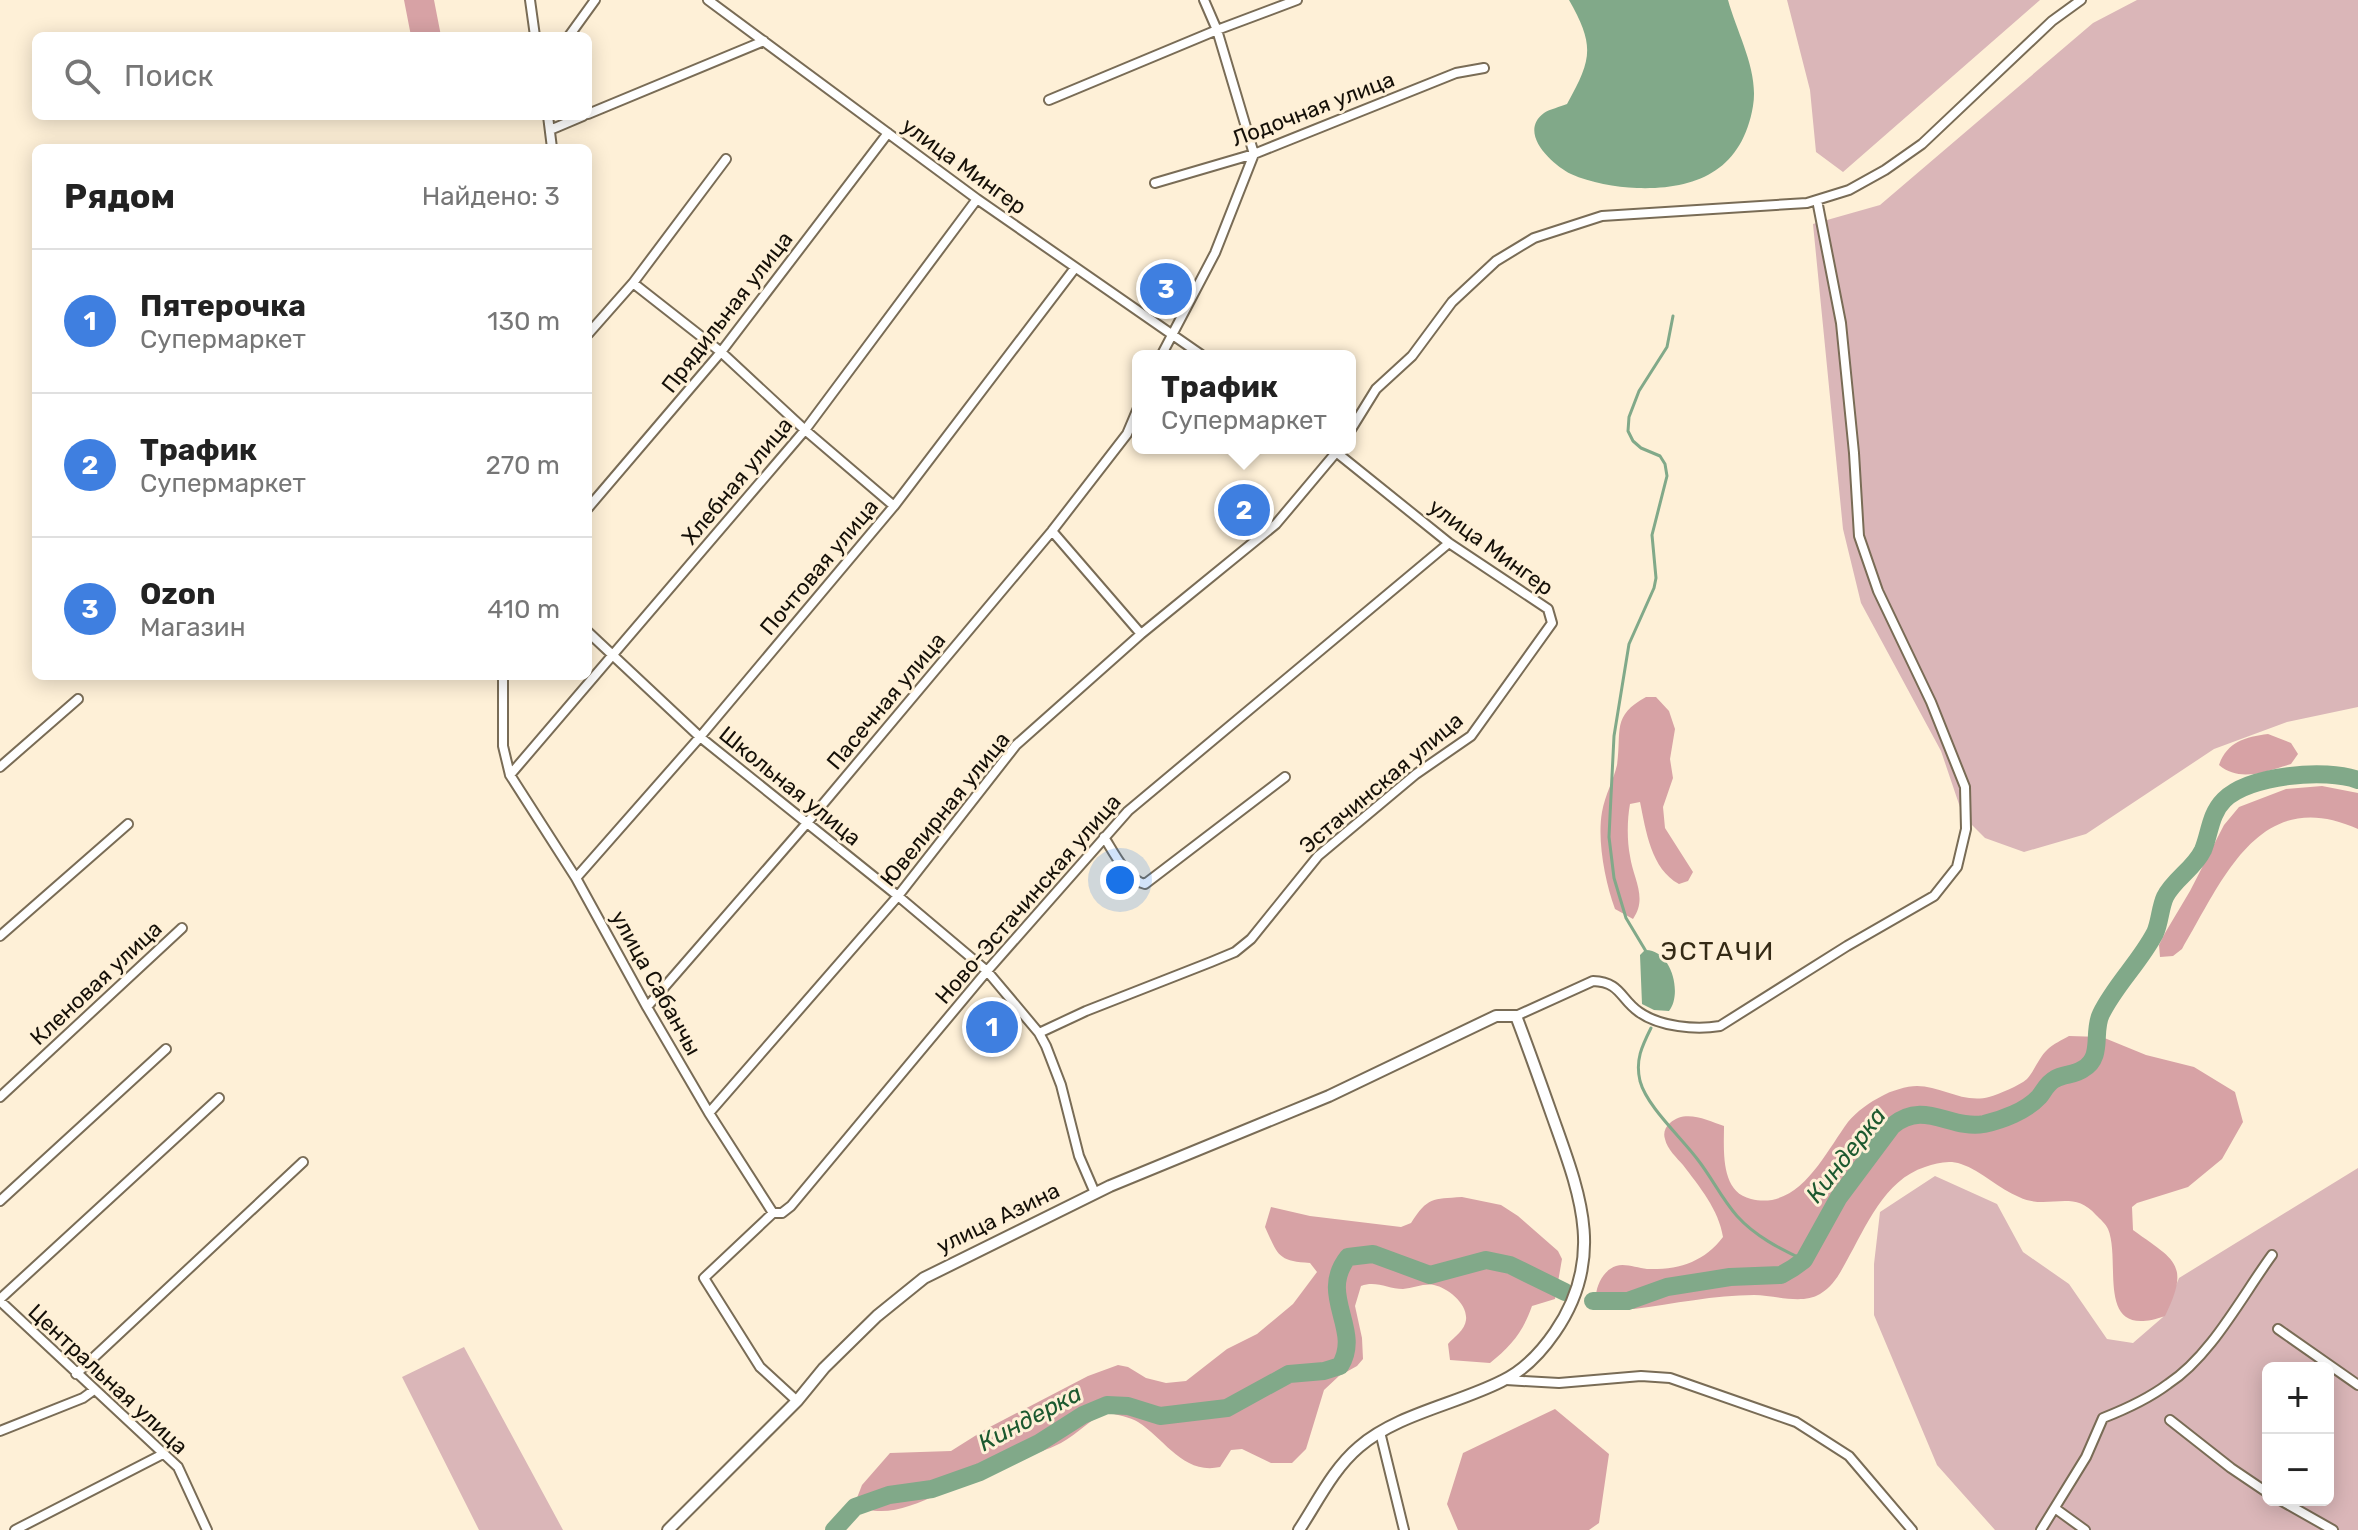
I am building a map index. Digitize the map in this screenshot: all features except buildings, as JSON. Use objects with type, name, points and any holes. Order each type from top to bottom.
[{"type":"street","points":[[530,0],[534,32]]},
{"type":"street","points":[[572,32],[595,0]]},
{"type":"street","name":"улица Мингер","points":[[708,0],[977,199],[1195,350]]},
{"type":"street","points":[[1164,350],[1215,253],[1254,154],[1217,30],[1204,0]]},
{"type":"street","points":[[1049,100],[1297,0]]},
{"type":"street","points":[[1356,421],[1376,389],[1412,356],[1452,302],[1496,261],[1534,238],[1557,228],[1602,216],[1807,203],[1849,190],[1922,144],[2052,21],[2081,0]]},
{"type":"street","points":[[592,112],[764,41]]},
{"type":"street","name":"Лодочная улица","points":[[1155,183],[1254,154],[1456,73],[1484,68]]},
{"type":"street","points":[[549,120],[552,144]]},
{"type":"street","points":[[550,130],[573,120]]},
{"type":"street","name":"Прядильная улица","points":[[592,503],[721,352],[888,133]]},
{"type":"street","points":[[592,329],[633,283],[726,159]]},
{"type":"street","name":"Хлебная улица","points":[[592,679],[805,430],[977,199]]},
{"type":"street","points":[[1299,1530],[1334,1473],[1360,1446],[1380,1432],[1506,1380],[1531,1360],[1564,1319],[1579,1280],[1585,1230],[1578,1186],[1516,1016],[1593,981],[1607,981],[1639,1013],[1699,1030],[1720,1026],[1847,946],[1927,901],[1957,867],[1966,829],[1965,787],[1931,702],[1878,591],[1859,536],[1841,323],[1817,200]]},
{"type":"street","name":"Почтовая улица","points":[[576,878],[700,737],[894,506],[1075,268]]},
{"type":"street","points":[[633,283],[721,352],[805,430],[894,506]]},
{"type":"street","name":"Пасечная улица","points":[[647,1007],[807,823],[1052,531],[1127,434],[1132,422]]},
{"type":"street","name":"Ювелирная улица","points":[[709,1113],[898,896],[1016,745],[1141,634],[1276,524],[1331,454]]},
{"type":"street","name":"улица Мингер","points":[[1341,454],[1449,543],[1548,609],[1552,617]]},
{"type":"street","points":[[1052,531],[1141,634]]},
{"type":"street","name":"Ново-Эстачинская улица","points":[[773,1213],[782,1213],[791,1206],[987,971],[1128,811],[1449,543]]},
{"type":"street","name":"Эстачинская улица","points":[[1039,1033],[1235,952],[1251,939],[1318,856],[1416,774],[1471,736],[1549,627],[1552,617]]},
{"type":"street","name":"Школьная улица","points":[[592,636],[700,737],[987,971],[1039,1033],[1061,1085],[1079,1156],[1095,1193]]},
{"type":"street","name":"улица Сабанчы","points":[[503,680],[503,746],[510,775],[576,878],[709,1113],[773,1213]]},
{"type":"street","name":"Хлебная улица","points":[[510,775],[591,680]]},
{"type":"street","points":[[0,767],[78,699]]},
{"type":"street","points":[[1104,837],[1131,876],[1145,884],[1285,777]]},
{"type":"street","points":[[0,936],[128,824]]},
{"type":"street","name":"Кленовая улица","points":[[0,1097],[182,928]]},
{"type":"street","name":"улица Азина","points":[[668,1530],[797,1401],[835,1357],[877,1316],[924,1278],[1095,1193],[1329,1096],[1496,1016],[1516,1016]]},
{"type":"street","points":[[0,1201],[166,1049]]},
{"type":"street","points":[[0,1300],[219,1098]]},
{"type":"street","points":[[76,1374],[303,1162]]},
{"type":"street","points":[[773,1213],[704,1278],[760,1367],[797,1401]]},
{"type":"street","points":[[2041,1530],[2086,1457],[2103,1418],[2131,1407],[2170,1383],[2194,1361],[2272,1255]]},
{"type":"street","name":"Центральная улица","points":[[0,1300],[178,1467],[207,1530]]},
{"type":"street","points":[[2278,1329],[2358,1385]]},
{"type":"street","points":[[1506,1380],[1559,1383],[1641,1376],[1670,1378],[1796,1422],[1849,1456],[1912,1530]]},
{"type":"street","points":[[0,1431],[83,1398],[94,1390]]},
{"type":"street","points":[[2170,1420],[2262,1489]]},
{"type":"street","points":[[1380,1432],[1404,1530]]},
{"type":"street","points":[[15,1530],[163,1454]]},
{"type":"street","points":[[2291,1506],[2333,1530]]},
{"type":"street","points":[[2056,1509],[2085,1530]]},
{"type":"shaded area","points":[[404,0],[434,0],[440,32],[410,32]]},
{"type":"shaded area","points":[[1569,0],[1728,0],[1750,66],[1754,93],[1747,128],[1739,147],[1727,161],[1697,180],[1658,188],[1637,188],[1603,184],[1579,177],[1547,156],[1536,139],[1534,130],[1537,121],[1544,113],[1567,104],[1582,75],[1587,52],[1583,29]]},
{"type":"shaded area","points":[[1787,0],[2040,0],[1843,172],[1816,152],[1810,90]]},
{"type":"shaded area","points":[[2137,0],[2358,0],[2358,707],[2287,722],[2214,749],[2086,834],[2024,852],[1985,838],[1963,816],[1941,751],[1861,603],[1843,529],[1813,224],[1880,205],[2093,23]]},
{"type":"shaded area","points":[[1646,697],[1656,697],[1669,711],[1675,729],[1670,759],[1673,778],[1663,807],[1665,828],[1693,872],[1688,881],[1679,884],[1662,869],[1651,848],[1640,802],[1630,804],[1628,844],[1639,896],[1633,919],[1615,909],[1611,898],[1603,861],[1601,823],[1603,806],[1617,765],[1620,725],[1627,711]]},
{"type":"shaded area","points":[[2268,734],[2291,743],[2298,754],[2291,764],[2245,774],[2219,765],[2222,757],[2238,742]]},
{"type":"shaded area","points":[[2322,786],[2358,793],[2358,829],[2324,818],[2294,819],[2270,829],[2248,846],[2230,869],[2182,949],[2173,956],[2160,957],[2159,945],[2165,933],[2224,825],[2239,807],[2286,789]]},
{"type":"shaded area","points":[[1645,950],[1662,957],[1672,973],[1675,994],[1669,1011],[1654,1010],[1642,1004],[1640,955]]},
{"type":"shaded area","points":[[2069,1036],[2102,1037],[2146,1055],[2194,1067],[2235,1092],[2243,1122],[2222,1159],[2188,1187],[2132,1207],[2133,1230],[2168,1256],[2177,1273],[2177,1284],[2165,1316],[2142,1321],[2128,1318],[2119,1309],[2108,1229],[2087,1207],[2069,1201],[2030,1201],[2012,1194],[1969,1167],[1952,1162],[1925,1167],[1898,1182],[1869,1220],[1835,1280],[1825,1291],[1813,1297],[1796,1299],[1739,1295],[1634,1309],[1619,1308],[1596,1295],[1602,1278],[1616,1266],[1647,1269],[1680,1266],[1708,1253],[1723,1237],[1708,1199],[1666,1143],[1666,1128],[1676,1119],[1696,1117],[1724,1126],[1726,1169],[1734,1188],[1751,1199],[1768,1200],[1783,1196],[1809,1177],[1852,1118],[1877,1098],[1917,1086],[1962,1097],[1980,1099],[1993,1096],[2027,1079],[2045,1052]]},
{"type":"shaded area","points":[[2358,1168],[2358,1530],[1995,1530],[1937,1465],[1874,1315],[1874,1264],[1880,1212],[1935,1176],[1997,1204],[2023,1252],[2069,1284],[2107,1339],[2133,1343],[2163,1317],[2179,1278]]},
{"type":"shaded area","points":[[1462,1197],[1501,1205],[1558,1251],[1562,1259],[1555,1299],[1532,1306],[1516,1338],[1490,1363],[1450,1360],[1448,1344],[1464,1327],[1466,1314],[1456,1298],[1445,1289],[1430,1285],[1403,1289],[1372,1284],[1361,1286],[1355,1306],[1363,1359],[1324,1390],[1306,1449],[1292,1463],[1271,1463],[1242,1449],[1231,1450],[1220,1467],[1195,1466],[1175,1454],[1138,1422],[1107,1412],[1061,1443],[992,1467],[924,1501],[887,1511],[870,1510],[855,1503],[862,1485],[890,1453],[951,1451],[986,1429],[1088,1376],[1118,1365],[1166,1383],[1186,1381],[1227,1349],[1257,1334],[1293,1304],[1317,1272],[1310,1263],[1285,1258],[1276,1250],[1265,1227],[1271,1207],[1310,1216],[1401,1227],[1411,1223],[1422,1208],[1432,1201]]},
{"type":"shaded area","points":[[464,1347],[563,1530],[479,1530],[402,1377]]},
{"type":"shaded area","points":[[1555,1409],[1609,1454],[1599,1523],[1589,1530],[1458,1530],[1447,1504],[1463,1453]]},
{"type":"waterway","points":[[1647,953],[1626,918],[1614,878],[1609,837],[1614,736],[1629,644],[1654,588],[1652,535],[1667,476],[1660,456],[1633,441],[1628,431],[1629,417],[1639,391],[1667,347],[1673,316]]},
{"type":"waterway","name":"Киндерка","points":[[1593,1301],[1628,1301],[1667,1287],[1730,1277],[1781,1275],[1793,1268],[1804,1260],[1839,1197],[1892,1126],[1915,1115],[1972,1125],[1998,1120],[2027,1107],[2058,1077],[2080,1071],[2089,1064],[2096,1051],[2101,1014],[2155,933],[2163,901],[2169,891],[2199,857],[2213,817],[2224,800],[2251,785],[2288,776],[2327,775],[2358,780]]},
{"type":"waterway","points":[[1651,1028],[1638,1066],[1640,1081],[1650,1101],[1698,1160],[1737,1216],[1768,1241],[1804,1260]]},
{"type":"waterway","name":"Киндерка","points":[[834,1530],[855,1507],[889,1495],[932,1489],[980,1472],[1107,1405],[1128,1406],[1160,1416],[1227,1408],[1289,1374],[1324,1371],[1340,1366],[1347,1339],[1337,1285],[1348,1257],[1373,1254],[1430,1275],[1486,1260],[1510,1265],[1565,1292]]},
{"type":"place","name":"Ozon","points":[[1166,289]]},
{"type":"place","name":"Трафик","points":[[1244,510]]},
{"type":"place","name":"Пятерочка","points":[[992,1027]]},
{"type":"district","name":"ЭСТАЧИ","points":[[1718,951]]}]
